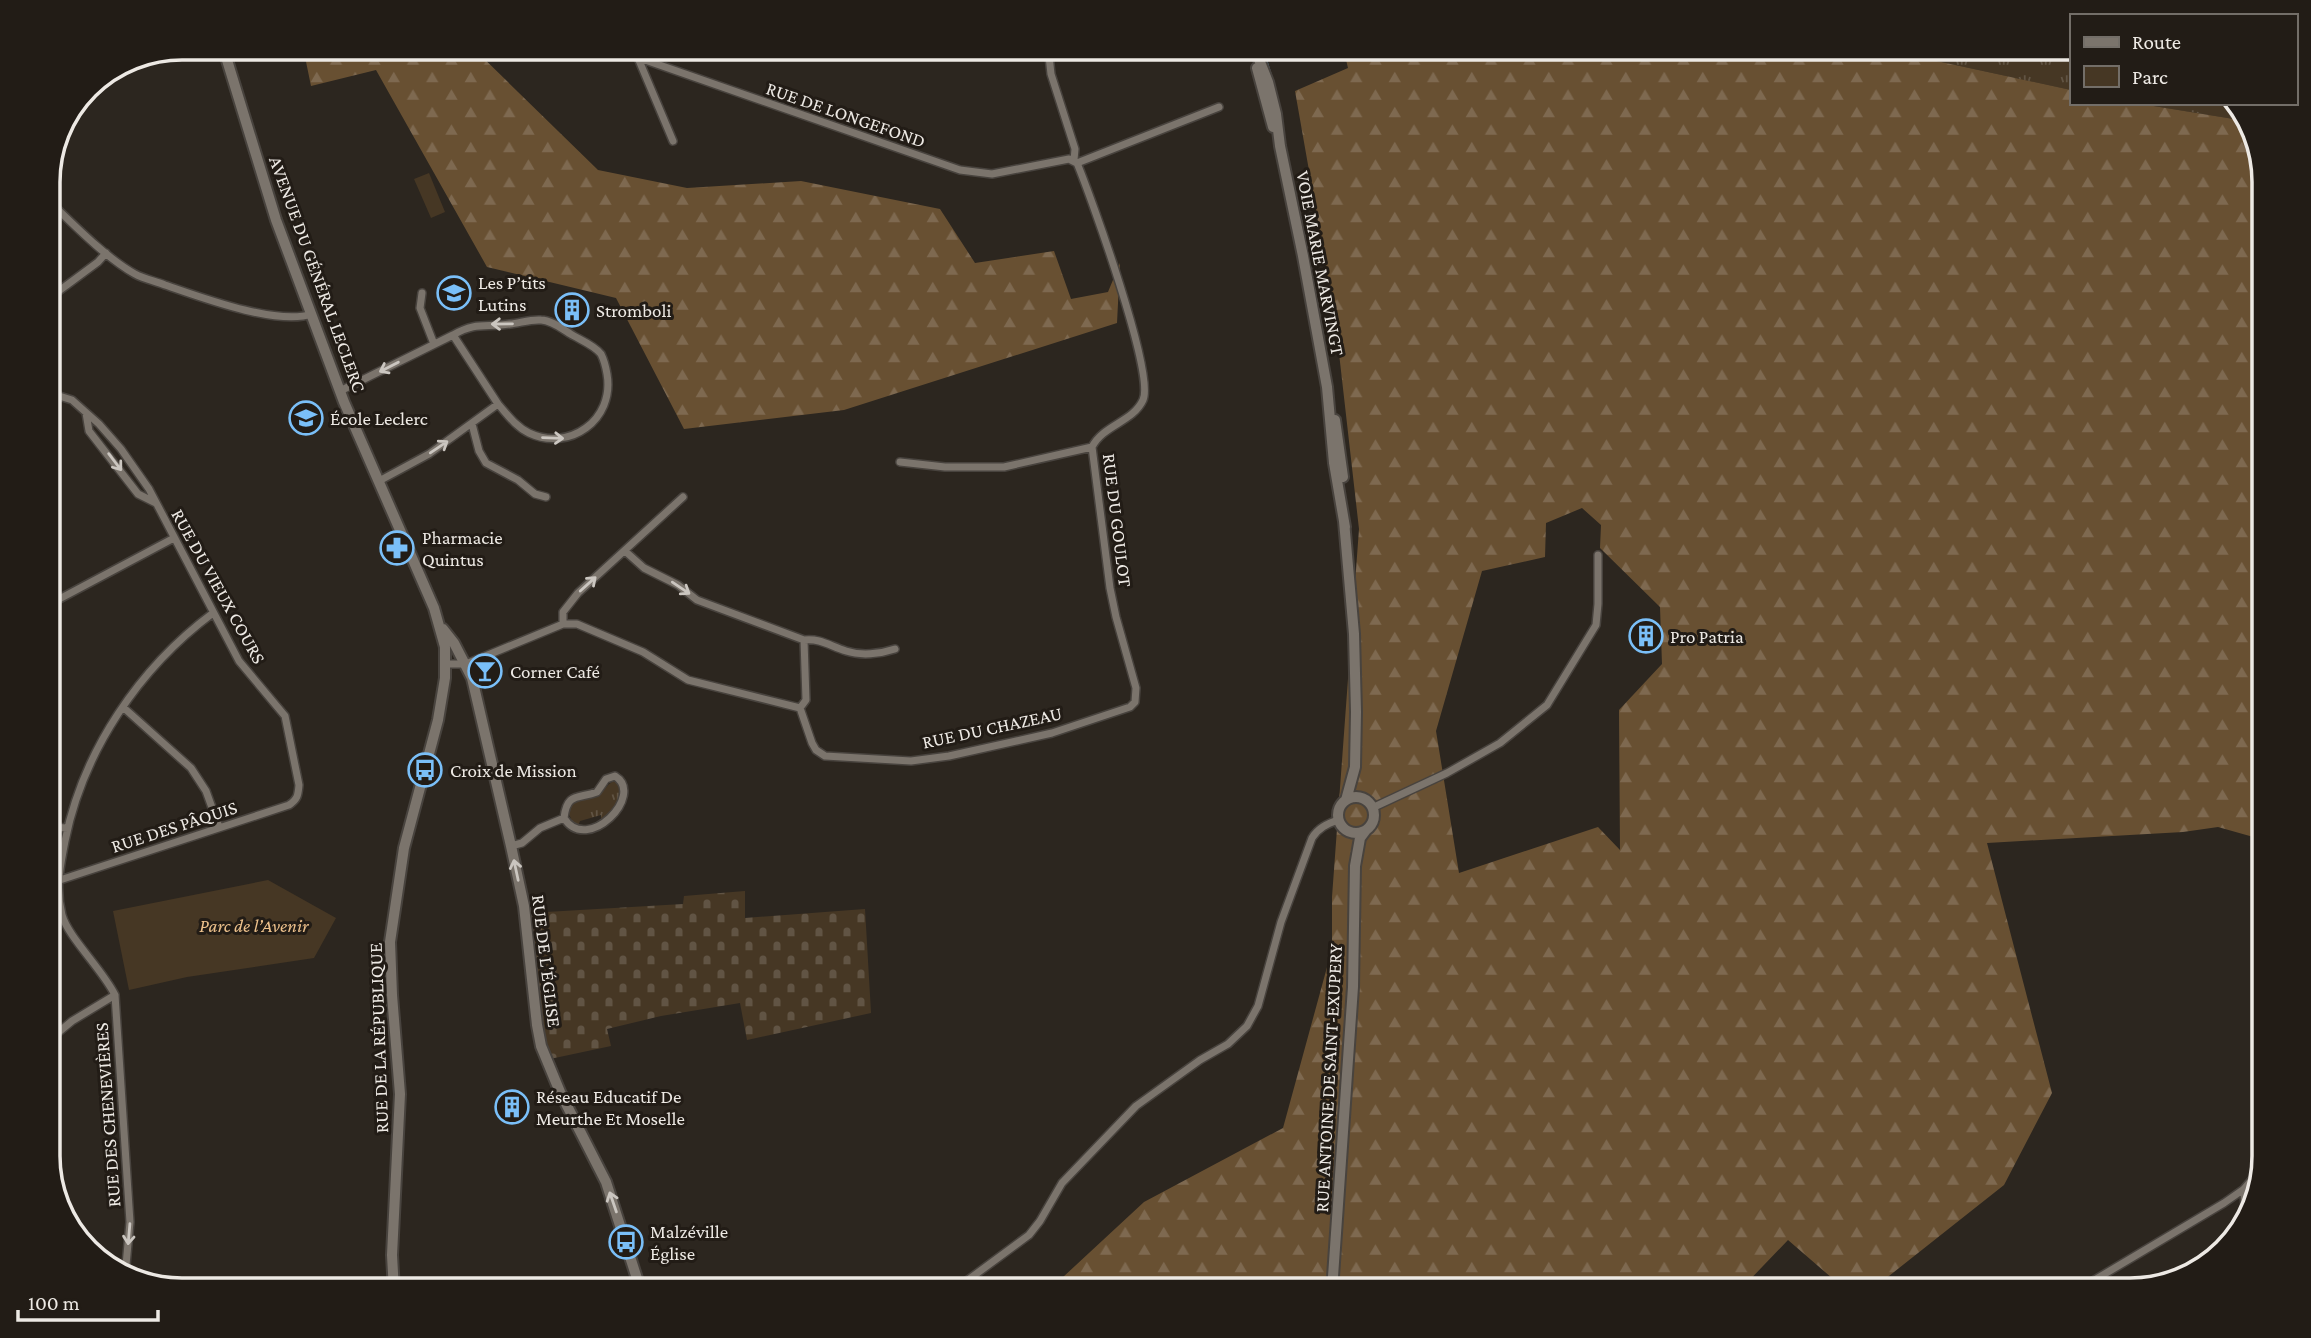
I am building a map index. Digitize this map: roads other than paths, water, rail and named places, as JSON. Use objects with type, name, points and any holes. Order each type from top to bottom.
[{"type":"main road","name":"AVENUE DU GÉNÉRAL LECLERC","points":[[227,60],[276,220],[340,391],[412,552],[440,625],[446,664]]},
{"type":"main road","name":"VOIE MARIE MARVINGT","points":[[1259,60],[1276,114],[1326,387],[1338,436],[1355,659],[1355,767],[1362,799]]},
{"type":"main road","name":"AVENUE DU GÉNÉRAL LECLERC","points":[[440,625],[466,664]]},
{"type":"main road","name":"RUE DE LA RÉPUBLIQUE","points":[[393,1278],[392,1255],[400,1094],[389,955],[404,848],[438,720],[446,664]]},
{"type":"main road","name":"RUE DE L'ÉGLISE","points":[[466,664],[472,678],[524,906],[541,1045],[559,1092],[606,1182],[637,1278]]},
{"type":"main road","name":"VOIE MARIE MARVINGT","points":[[1346,800],[1355,767]]},
{"type":"main road","points":[[1362,799],[1372,808],[1373,818],[1366,830],[1356,833],[1346,831],[1338,820],[1339,808],[1346,800],[1362,799]]},
{"type":"main road","name":"RUE ANTOINE DE SAINT-EXUPERY","points":[[1333,1278],[1353,987],[1355,866],[1360,838],[1366,830]]},
{"type":"main road","name":"RUE ANTOINE DE SAINT-EXUPERY","points":[[1346,831],[1355,866]]},
{"type":"street","points":[[639,60],[673,141]]},
{"type":"street","name":"RUE DE LONGEFOND","points":[[644,60],[960,170],[992,174],[1069,159],[1075,162],[1219,107]]},
{"type":"street","name":"RUE DU GOULOT","points":[[1049,60],[1051,74],[1075,149],[1075,162],[1129,308],[1144,387],[1142,402],[1134,411],[1100,435],[1092,447],[1110,588],[1136,688],[1135,702]]},
{"type":"street","points":[[60,211],[106,253],[134,274],[219,304],[279,316],[299,317],[312,314]]},
{"type":"street","points":[[60,290],[106,253]]},
{"type":"street","points":[[422,293],[420,308],[434,344]]},
{"type":"street","points":[[340,391],[434,344],[453,335],[478,325],[507,325],[545,320],[600,353],[608,383],[603,408],[593,422],[574,436],[558,440],[544,439],[527,432],[512,421],[498,404],[453,335]]},
{"type":"street","name":"RUE DU VIEUX COURS","points":[[60,396],[72,400],[121,449],[149,489],[239,661],[285,716],[299,785],[298,796]]},
{"type":"street","points":[[379,481],[429,454],[498,404]]},
{"type":"street","name":"RUE DU VIEUX COURS","points":[[86,413],[89,431],[138,494],[156,503]]},
{"type":"street","points":[[472,424],[479,452],[485,463],[546,498]]},
{"type":"street","points":[[900,462],[945,467],[1004,467],[1092,447]]},
{"type":"street","points":[[563,624],[563,612],[578,593],[683,498]]},
{"type":"street","points":[[60,598],[174,538]]},
{"type":"street","points":[[625,551],[644,568],[678,585],[698,600],[804,640],[814,639],[847,652],[879,654],[895,649]]},
{"type":"street","points":[[1372,808],[1447,773],[1500,743],[1547,705],[1596,625],[1598,555]]},
{"type":"street","points":[[60,867],[78,792],[90,762],[113,722],[162,658],[213,613]]},
{"type":"street","points":[[446,664],[466,664],[563,624],[577,624],[643,652],[688,680],[800,708],[806,700],[804,640]]},
{"type":"street","name":"RUE DU CHAZEAU","points":[[800,708],[812,743],[816,750],[825,756],[911,761],[949,756],[1052,733],[1130,707],[1135,702]]},
{"type":"street","points":[[124,708],[191,768],[206,791],[219,827]]},
{"type":"street","points":[[615,776],[623,783],[623,799],[609,819],[601,825],[581,830],[573,827],[564,818],[568,802],[573,798],[597,792],[610,777],[615,776]]},
{"type":"street","name":"RUE DES PÂQUIS","points":[[60,880],[289,805],[298,796]]},
{"type":"street","points":[[511,846],[522,843],[540,828],[564,818]]},
{"type":"street","points":[[971,1278],[1029,1235],[1062,1184],[1136,1106],[1200,1060],[1228,1044],[1247,1026],[1258,1006],[1280,922],[1312,838],[1323,826],[1338,820]]},
{"type":"street","points":[[60,828],[68,828]]},
{"type":"street","points":[[60,899],[64,922],[106,977],[115,995],[60,1031]]},
{"type":"street","name":"RUE DES CHENEVIÈRES","points":[[115,995],[130,1222],[126,1265]]},
{"type":"street","points":[[2097,1278],[2248,1185]]},
{"type":"street","points":[[2244,1189],[2244,1196]]},
{"type":"waterway","points":[[1266,60],[1271,76]]},
{"type":"place","name":"Les P’tits Lutins","points":[[454,293]]},
{"type":"place","name":"Stromboli","points":[[572,310]]},
{"type":"place","name":"École Leclerc","points":[[306,418]]},
{"type":"place","name":"Pharmacie Quintus","points":[[397,548]]},
{"type":"place","name":"Pro Patria","points":[[1646,636]]},
{"type":"place","name":"Corner Café","points":[[485,671]]},
{"type":"place","name":"Croix de Mission","points":[[425,770]]},
{"type":"place","name":"Réseau Educatif De Meurthe Et Moselle","points":[[512,1107]]},
{"type":"place","name":"Malzéville Église","points":[[626,1242]]},
{"type":"park label","name":"Parc de l’Avenir","points":[[254,925]]}]
